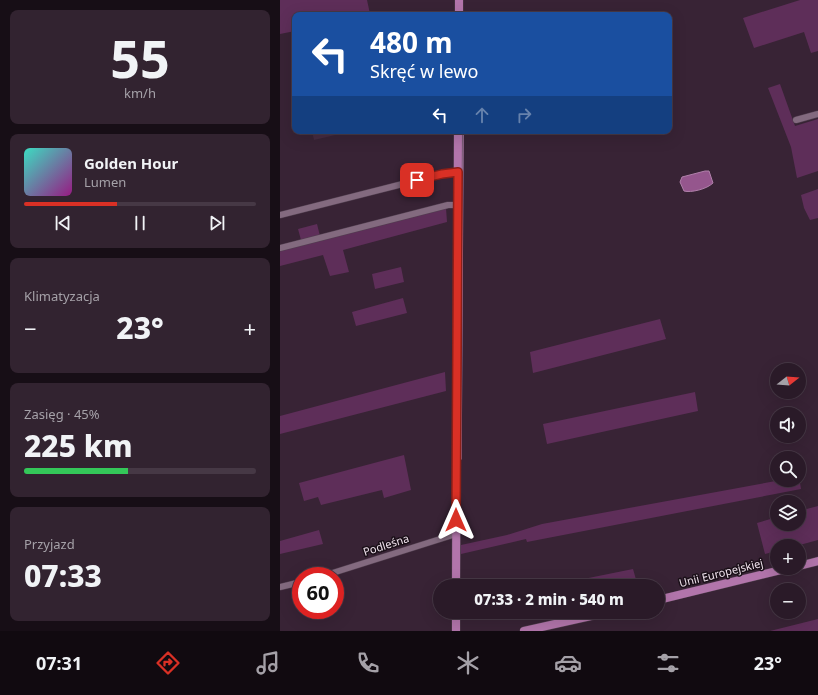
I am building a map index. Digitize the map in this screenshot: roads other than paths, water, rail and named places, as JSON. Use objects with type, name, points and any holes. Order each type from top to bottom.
[{"type":"main road","points":[[459,0],[459,12]]},
{"type":"main road","points":[[456,579],[458,134]]},
{"type":"main road","points":[[806,564],[818,561]]},
{"type":"main road","name":"Unii Europejskiej","points":[[665,598],[770,573]]},
{"type":"main road","points":[[456,619],[456,631]]},
{"type":"main road","points":[[524,631],[578,619]]},
{"type":"street","points":[[796,120],[818,114]]},
{"type":"street","points":[[280,215],[442,174],[458,172]]},
{"type":"street","points":[[280,248],[448,205],[458,205]]},
{"type":"street","name":"Podleśna","points":[[344,569],[456,534]]},
{"type":"street","points":[[280,587],[292,584]]},
{"type":"waterway","points":[[461,459],[463,134]]}]
